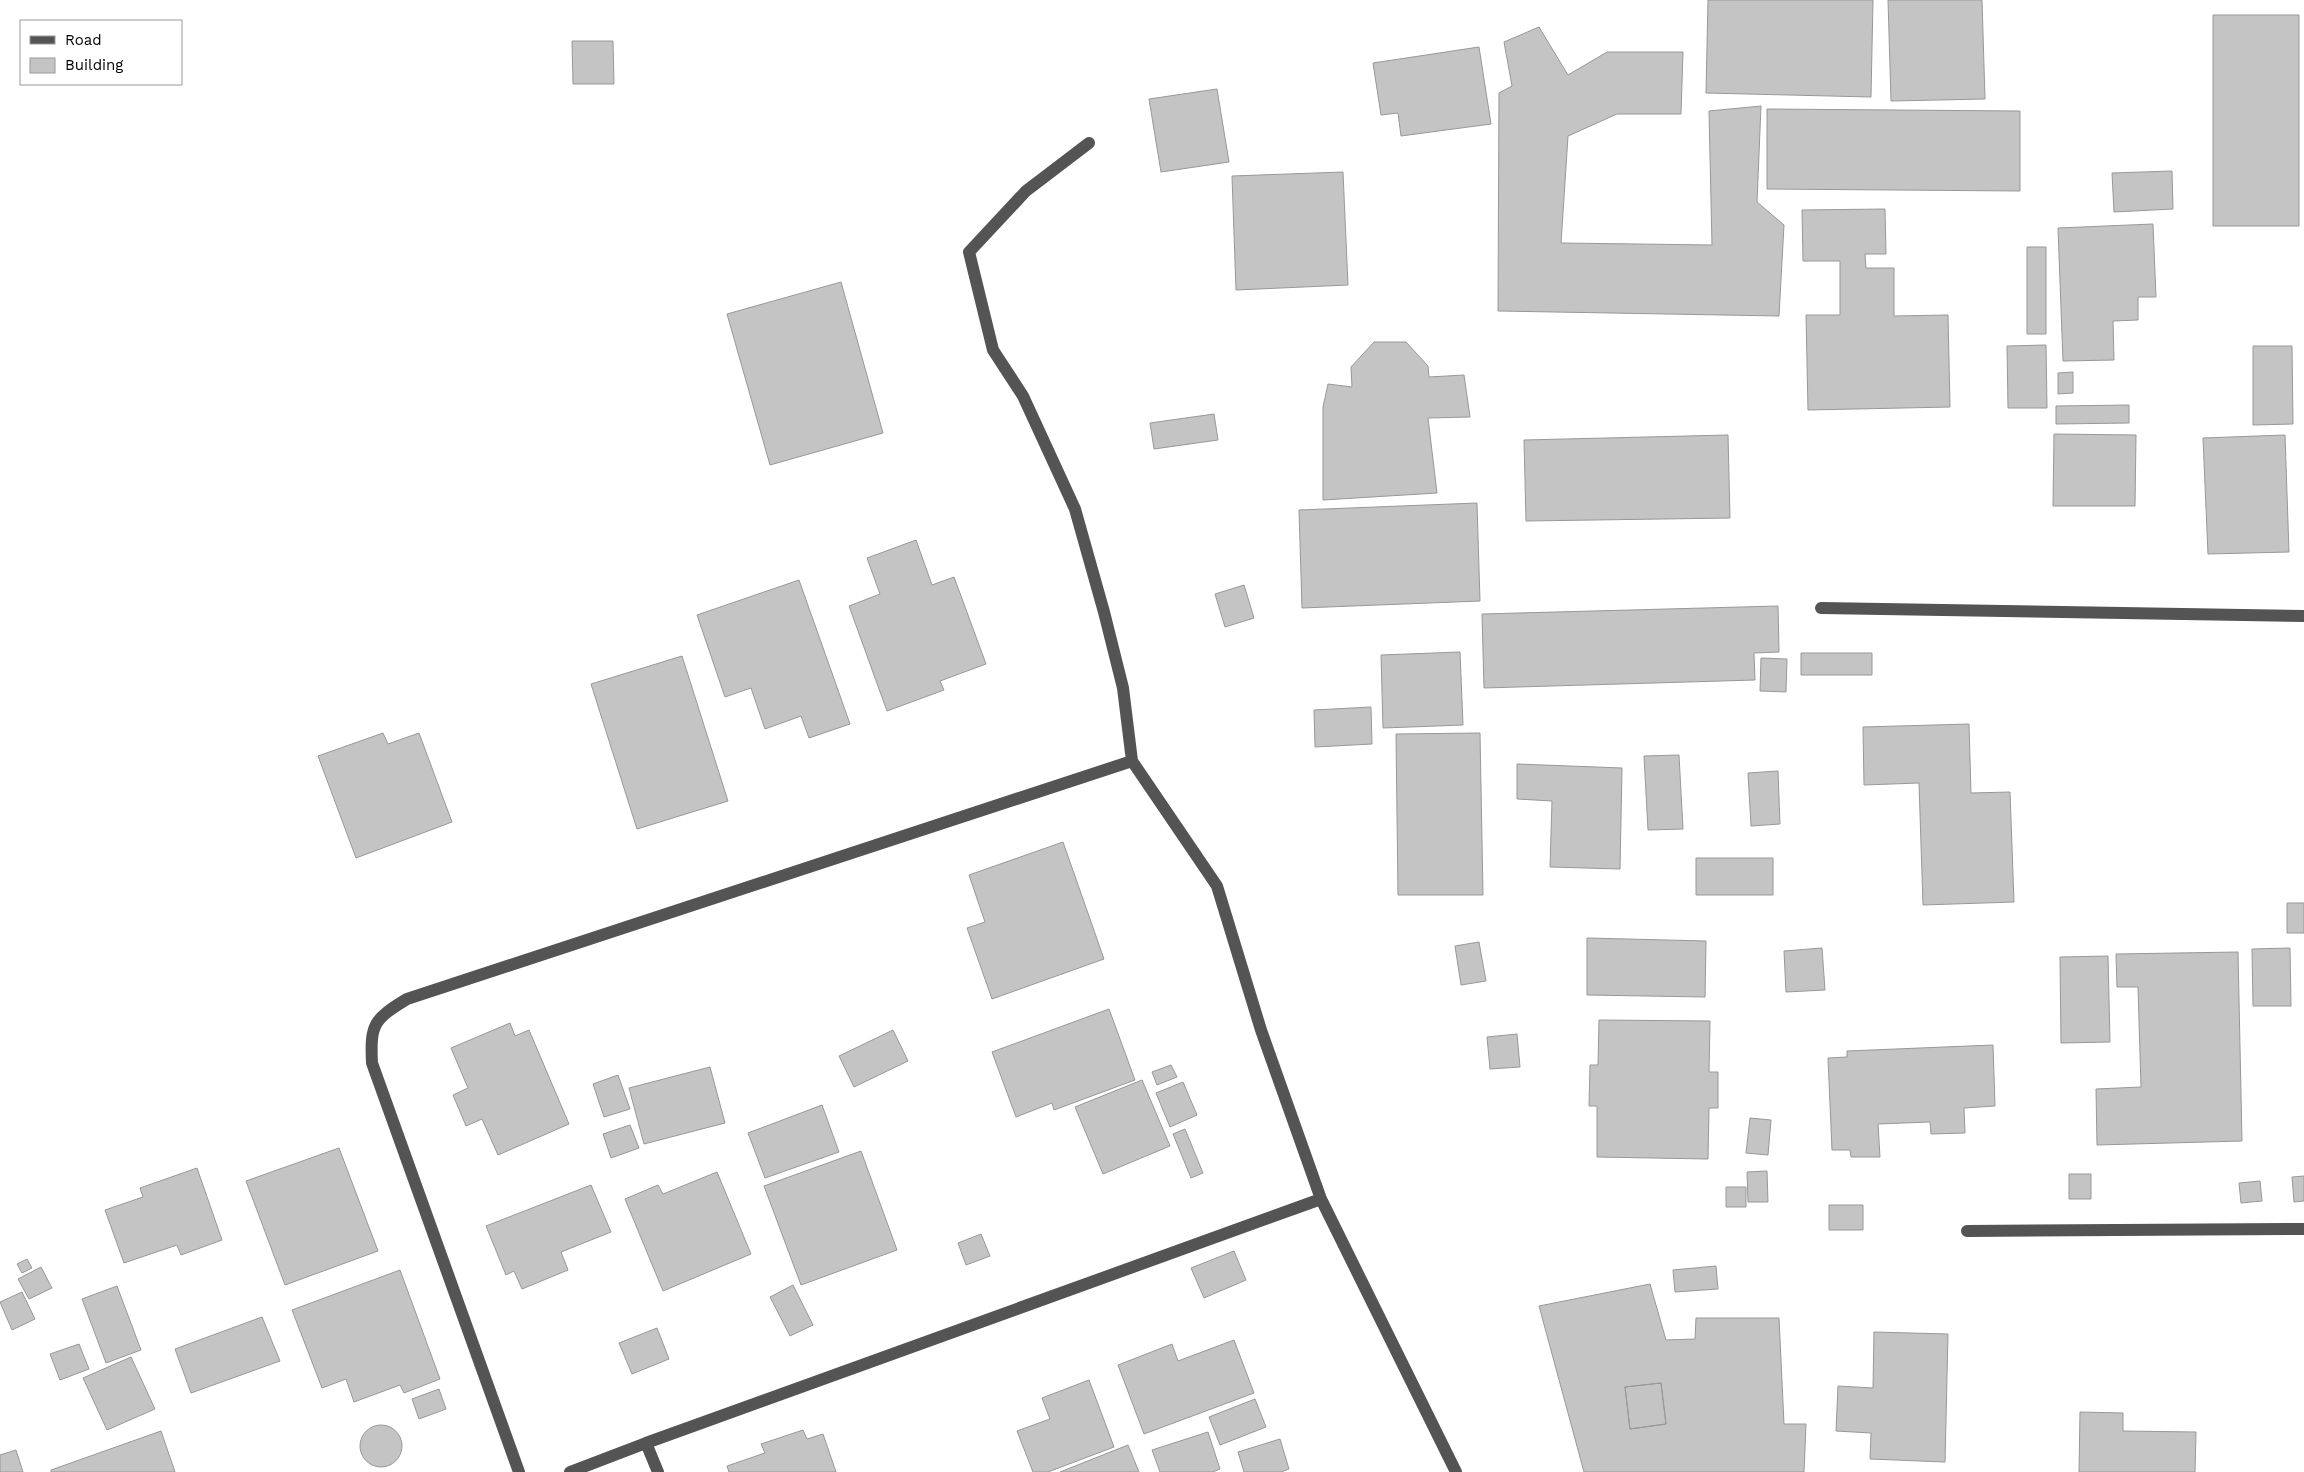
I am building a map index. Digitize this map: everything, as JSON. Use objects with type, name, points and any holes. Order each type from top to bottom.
[{"type":"street","points":[[1089,143],[1026,191],[969,252],[994,350],[1023,396],[1075,509],[1104,612],[1122,688],[1132,761],[1217,886],[1261,1030],[1321,1198],[1456,1472]]},
{"type":"street","points":[[1821,608],[2304,616]]},
{"type":"street","points":[[519,1472],[372,1063],[371,1036],[381,1015],[407,999],[1132,761]]},
{"type":"street","points":[[570,1472],[1321,1198]]},
{"type":"street","points":[[1967,1231],[2304,1229]]},
{"type":"street","points":[[646,1443],[658,1472]]},
{"type":"building","points":[[1708,0],[1873,0],[1871,97],[1706,93]]},
{"type":"building","points":[[1888,0],[1982,0],[1985,99],[1891,101]]},
{"type":"building","points":[[2213,15],[2299,15],[2299,226],[2213,226]]},
{"type":"building","points":[[1539,27],[1568,75],[1607,52],[1683,52],[1681,114],[1617,114],[1568,136],[1561,243],[1712,245],[1709,111],[1761,106],[1757,202],[1784,225],[1779,316],[1498,311],[1499,93],[1512,86],[1504,42]]},
{"type":"building","points":[[572,41],[613,41],[614,84],[573,84]]},
{"type":"building","points":[[1479,47],[1491,124],[1401,136],[1398,113],[1381,115],[1373,63]]},
{"type":"building","points":[[1217,89],[1229,162],[1161,172],[1149,99]]},
{"type":"building","points":[[1767,109],[2020,111],[2020,191],[1767,189]]},
{"type":"building","points":[[2172,171],[2173,209],[2114,212],[2112,173]]},
{"type":"building","points":[[1343,172],[1348,285],[1236,290],[1232,176]]},
{"type":"building","points":[[1885,209],[1886,254],[1865,254],[1866,268],[1894,268],[1894,316],[1948,315],[1950,407],[1808,410],[1806,315],[1840,315],[1840,261],[1803,261],[1802,210]]},
{"type":"building","points":[[2153,224],[2156,297],[2138,297],[2138,320],[2113,321],[2114,360],[2063,361],[2058,228]]},
{"type":"building","points":[[2027,247],[2046,247],[2046,334],[2027,334]]},
{"type":"building","points":[[841,282],[883,433],[770,465],[727,314]]},
{"type":"building","points":[[1374,342],[1406,342],[1428,366],[1429,377],[1464,375],[1470,417],[1428,418],[1437,493],[1323,500],[1323,407],[1328,384],[1352,387],[1351,367]]},
{"type":"building","points":[[2046,345],[2047,408],[2008,408],[2007,346]]},
{"type":"building","points":[[2253,346],[2292,346],[2293,424],[2253,425]]},
{"type":"building","points":[[2073,372],[2073,393],[2058,394],[2058,373]]},
{"type":"building","points":[[2129,405],[2129,423],[2056,424],[2056,406]]},
{"type":"building","points":[[1214,414],[1218,440],[1154,449],[1150,423]]},
{"type":"building","points":[[2054,434],[2136,435],[2135,506],[2053,506]]},
{"type":"building","points":[[1728,435],[1730,518],[1526,521],[1524,440]]},
{"type":"building","points":[[2285,435],[2289,552],[2208,554],[2203,438]]},
{"type":"building","points":[[1477,503],[1480,601],[1302,608],[1299,510]]},
{"type":"building","points":[[916,540],[932,585],[954,577],[986,664],[940,681],[944,690],[887,711],[849,606],[880,594],[867,558]]},
{"type":"building","points":[[799,580],[850,724],[809,738],[801,716],[765,729],[751,688],[725,697],[697,615]]},
{"type":"building","points":[[1244,585],[1254,618],[1225,627],[1215,594]]},
{"type":"building","points":[[1778,606],[1779,652],[1754,653],[1755,680],[1484,688],[1482,614]]},
{"type":"building","points":[[1460,652],[1463,725],[1383,728],[1381,655]]},
{"type":"building","points":[[1801,653],[1872,653],[1872,675],[1801,675]]},
{"type":"building","points":[[682,656],[728,801],[637,829],[591,684]]},
{"type":"building","points":[[1761,658],[1787,659],[1786,692],[1760,691]]},
{"type":"building","points":[[1371,707],[1372,744],[1315,747],[1314,710]]},
{"type":"building","points":[[1969,724],[1971,793],[2010,792],[2014,902],[1923,905],[1919,783],[1864,785],[1863,727]]},
{"type":"building","points":[[383,733],[388,744],[419,733],[452,822],[356,858],[318,756]]},
{"type":"building","points":[[1480,733],[1483,895],[1398,895],[1396,734]]},
{"type":"building","points":[[1679,755],[1683,829],[1648,830],[1644,756]]},
{"type":"building","points":[[1517,764],[1622,768],[1620,869],[1550,867],[1552,801],[1517,799]]},
{"type":"building","points":[[1778,771],[1780,824],[1751,826],[1748,773]]},
{"type":"building","points":[[1063,842],[1104,959],[992,999],[967,928],[985,922],[969,875]]},
{"type":"building","points":[[1696,858],[1773,858],[1773,895],[1696,895]]},
{"type":"building","points":[[2287,903],[2304,903],[2304,933],[2287,933]]},
{"type":"building","points":[[1587,938],[1706,941],[1705,997],[1587,995]]},
{"type":"building","points":[[1479,942],[1486,981],[1461,985],[1455,946]]},
{"type":"building","points":[[1822,948],[1825,990],[1786,992],[1784,951]]},
{"type":"building","points":[[2290,948],[2291,1006],[2253,1006],[2252,949]]},
{"type":"building","points":[[2238,952],[2242,1141],[2097,1145],[2096,1089],[2141,1087],[2138,987],[2117,987],[2116,954]]},
{"type":"building","points":[[2108,956],[2110,1042],[2061,1043],[2060,957]]},
{"type":"building","points":[[1109,1009],[1135,1080],[1054,1110],[1052,1103],[1016,1117],[992,1052]]},
{"type":"building","points":[[1599,1020],[1710,1021],[1709,1072],[1718,1072],[1718,1108],[1709,1108],[1708,1159],[1597,1157],[1597,1106],[1589,1106],[1590,1065],[1598,1065]]},
{"type":"building","points":[[510,1023],[515,1036],[529,1030],[569,1124],[498,1155],[482,1119],[466,1126],[453,1095],[468,1088],[451,1048]]},
{"type":"building","points":[[893,1030],[908,1061],[854,1087],[839,1056]]},
{"type":"building","points":[[1517,1034],[1520,1067],[1490,1069],[1487,1037]]},
{"type":"building","points":[[1993,1045],[1995,1106],[1964,1108],[1965,1133],[1931,1134],[1930,1122],[1878,1124],[1880,1157],[1851,1157],[1850,1150],[1832,1150],[1828,1058],[1847,1057],[1847,1051]]},
{"type":"building","points":[[1171,1065],[1177,1077],[1157,1085],[1152,1072]]},
{"type":"building","points":[[710,1067],[725,1123],[644,1144],[629,1088]]},
{"type":"building","points":[[618,1075],[630,1109],[604,1117],[593,1084]]},
{"type":"building","points":[[1142,1080],[1170,1146],[1103,1174],[1075,1107]]},
{"type":"building","points":[[1183,1082],[1197,1115],[1170,1127],[1156,1093]]},
{"type":"building","points":[[822,1105],[839,1152],[765,1178],[748,1133]]},
{"type":"building","points":[[1750,1118],[1771,1120],[1768,1155],[1746,1153]]},
{"type":"building","points":[[630,1125],[639,1148],[611,1158],[603,1134]]},
{"type":"building","points":[[1185,1129],[1203,1173],[1191,1178],[1173,1134]]},
{"type":"building","points":[[339,1148],[378,1251],[285,1285],[246,1181]]},
{"type":"building","points":[[861,1151],[897,1250],[801,1285],[764,1186]]},
{"type":"building","points":[[197,1168],[222,1240],[181,1255],[177,1245],[124,1263],[105,1210],[143,1197],[140,1188]]},
{"type":"building","points":[[1767,1171],[1768,1202],[1748,1202],[1747,1172]]},
{"type":"building","points":[[717,1172],[751,1254],[663,1291],[625,1199],[658,1185],[663,1194]]},
{"type":"building","points":[[2069,1174],[2091,1174],[2091,1199],[2069,1199]]},
{"type":"building","points":[[2304,1176],[2304,1201],[2294,1202],[2292,1177]]},
{"type":"building","points":[[2260,1181],[2262,1201],[2241,1203],[2239,1183]]},
{"type":"building","points":[[591,1185],[611,1232],[561,1252],[568,1270],[522,1289],[514,1271],[506,1275],[486,1226]]},
{"type":"building","points":[[1726,1187],[1746,1187],[1746,1207],[1726,1207]]},
{"type":"building","points":[[1829,1205],[1863,1205],[1863,1230],[1829,1230]]},
{"type":"building","points":[[981,1234],[990,1256],[966,1265],[958,1243]]},
{"type":"building","points":[[1234,1251],[1246,1280],[1204,1298],[1191,1268]]},
{"type":"building","points":[[27,1259],[32,1268],[22,1273],[17,1264]]},
{"type":"building","points":[[1716,1266],[1718,1289],[1675,1292],[1673,1270]]},
{"type":"building","points":[[41,1267],[52,1288],[29,1299],[18,1279]]},
{"type":"building","points":[[400,1270],[440,1379],[404,1393],[400,1385],[354,1402],[346,1379],[322,1388],[292,1310]]},
{"type":"building","points":[[1650,1284],[1666,1340],[1695,1339],[1696,1318],[1779,1318],[1784,1424],[1806,1424],[1804,1472],[1584,1472],[1539,1306]],"holes":[[[1661,1383],[1666,1424],[1630,1429],[1625,1387]]]},
{"type":"building","points":[[793,1285],[813,1325],[790,1336],[770,1297]]},
{"type":"building","points":[[117,1286],[141,1350],[106,1363],[82,1299]]},
{"type":"building","points":[[22,1292],[35,1319],[12,1330],[0,1302]]},
{"type":"building","points":[[262,1317],[280,1361],[191,1393],[175,1349]]},
{"type":"building","points":[[657,1328],[669,1359],[632,1374],[619,1343]]},
{"type":"building","points":[[1874,1332],[1948,1334],[1945,1462],[1870,1459],[1871,1433],[1836,1431],[1838,1386],[1873,1388]]},
{"type":"building","points":[[1234,1340],[1254,1393],[1144,1434],[1118,1365],[1172,1344],[1178,1361]]},
{"type":"building","points":[[79,1344],[89,1369],[60,1380],[50,1354]]},
{"type":"building","points":[[131,1357],[155,1409],[107,1430],[83,1378]]},
{"type":"building","points":[[1089,1380],[1114,1447],[1048,1472],[1033,1472],[1017,1431],[1050,1419],[1042,1398]]},
{"type":"building","points":[[1661,1383],[1666,1424],[1630,1429],[1625,1387]]},
{"type":"building","points":[[439,1389],[446,1409],[419,1419],[412,1399]]},
{"type":"building","points":[[1255,1399],[1266,1427],[1220,1445],[1209,1417]]},
{"type":"building","points":[[2080,1412],[2123,1413],[2123,1431],[2196,1432],[2195,1472],[2079,1472]]},
{"type":"building","points":[[385,1425],[393,1428],[399,1434],[402,1446],[399,1458],[393,1464],[377,1467],[369,1464],[363,1458],[360,1442],[363,1434],[369,1428]]},
{"type":"building","points":[[803,1430],[807,1439],[823,1434],[836,1472],[729,1472],[727,1466],[765,1453],[761,1444]]},
{"type":"building","points":[[161,1431],[175,1472],[51,1472],[51,1470]]},
{"type":"building","points":[[1208,1432],[1220,1469],[1213,1472],[1160,1472],[1152,1450]]},
{"type":"building","points":[[1280,1439],[1289,1469],[1281,1472],[1244,1472],[1238,1452]]},
{"type":"building","points":[[1128,1445],[1139,1472],[1060,1472]]},
{"type":"building","points":[[16,1450],[23,1472],[0,1472],[0,1455]]}]
